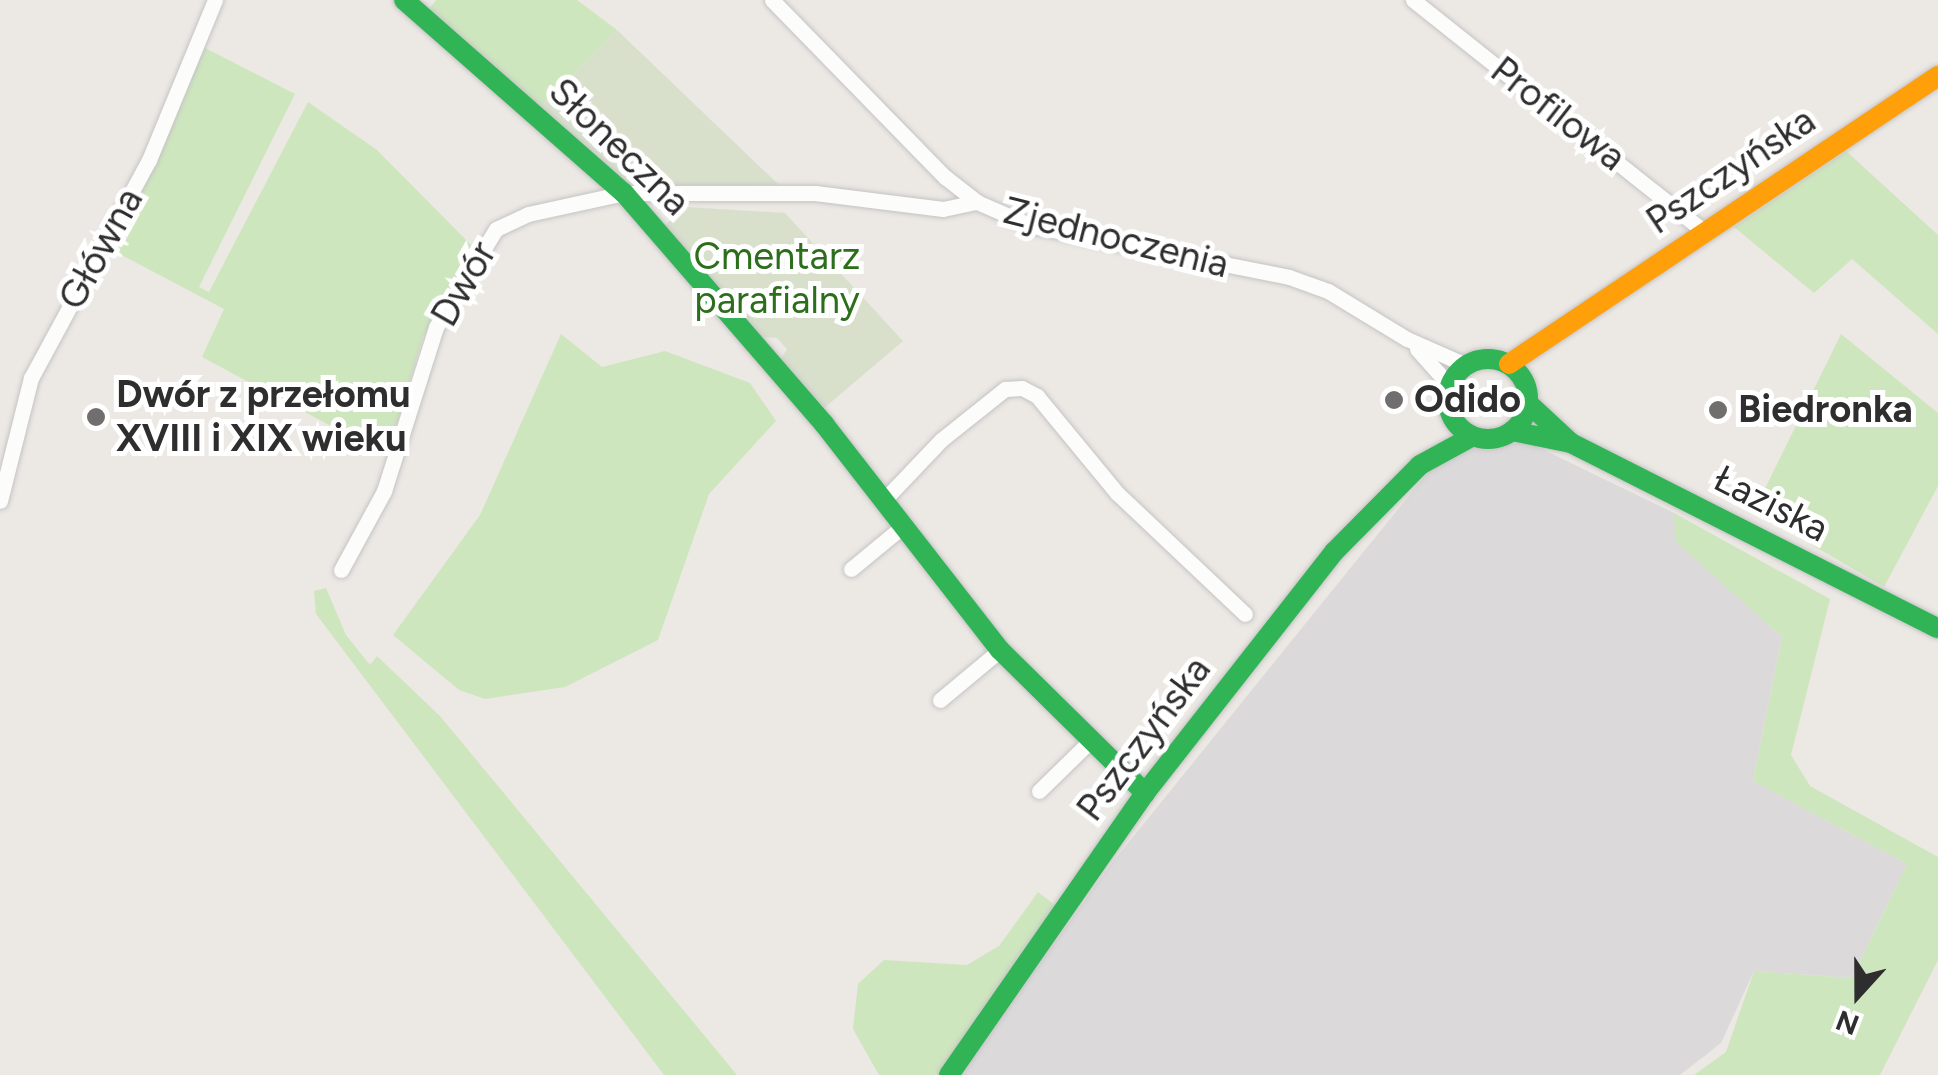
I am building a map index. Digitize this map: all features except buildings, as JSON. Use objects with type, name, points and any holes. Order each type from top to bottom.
[{"type":"main road","name":"Słoneczna","points":[[404,0],[624,194],[883,500],[1000,650],[1145,793]]},
{"type":"main road","name":"Pszczyńska","points":[[1508,364],[1566,329],[1702,230],[1938,76]]},
{"type":"main road","name":"Pszczyńska","points":[[1528,396],[1566,329]]},
{"type":"main road","points":[[1487,358],[1508,364],[1528,396],[1512,432],[1473,436],[1450,411],[1450,386],[1466,365],[1487,358]]},
{"type":"main road","name":"Łaziska","points":[[1528,396],[1571,443]]},
{"type":"main road","name":"Pszczyńska","points":[[1420,465],[1450,411]]},
{"type":"main road","name":"Łaziska","points":[[1512,432],[1571,443],[1938,628]]},
{"type":"main road","name":"Pszczyńska","points":[[949,1075],[1145,793],[1356,525],[1420,465],[1473,436]]},
{"type":"street","name":"Główna","points":[[0,501],[31,378],[149,160],[215,0]]},
{"type":"street","name":"Zjednoczenia","points":[[772,0],[944,177],[977,202],[1032,226],[1288,278],[1365,310],[1407,339],[1466,365]]},
{"type":"street","name":"Profilowa","points":[[1413,0],[1702,230]]},
{"type":"street","name":"Dwór","points":[[341,570],[384,490],[436,327],[496,229],[528,214],[624,194],[815,193],[944,209],[977,202]]},
{"type":"street","name":"Zjednoczenia","points":[[1407,339],[1450,386]]},
{"type":"street","points":[[883,500],[966,420],[1005,389],[1022,388],[1037,396],[1118,492],[1245,614]]},
{"type":"street","points":[[852,569],[902,527]]},
{"type":"street","points":[[940,700],[1000,650]]},
{"type":"street","points":[[1039,791],[1090,741]]},
{"type":"shaded area","points":[[1466,425],[1509,433],[1674,513],[1676,541],[1782,637],[1753,781],[1907,864],[1852,978],[1754,971],[1721,1043],[1680,1075],[959,1075],[1112,863]]},
{"type":"green space","points":[[436,0],[577,0],[617,30],[540,107],[428,11]]},
{"type":"green space","name":"Cmentarz parafialny","points":[[617,30],[779,185],[625,188],[540,107]]},
{"type":"green space","points":[[205,48],[295,94],[199,287],[209,292],[308,102],[377,150],[473,247],[423,337],[387,456],[202,357],[224,309],[112,250]]},
{"type":"green space","points":[[1846,151],[1938,235],[1938,334],[1852,259],[1814,293],[1734,227]]},
{"type":"green space","name":"Cmentarz parafialny","points":[[686,207],[785,213],[903,341],[823,409],[780,360],[787,349],[777,338],[760,337],[663,227]]},
{"type":"green space","points":[[561,334],[602,367],[665,351],[750,383],[776,421],[709,494],[658,640],[565,687],[485,699],[459,690],[393,635],[480,515]]},
{"type":"green space","points":[[1841,334],[1938,413],[1938,486],[1884,587],[1754,511]]},
{"type":"green space","points":[[1674,513],[1830,599],[1791,755],[1810,786],[1938,857],[1938,960],[1880,1075],[1694,1075],[1726,1052],[1754,971],[1852,978],[1907,864],[1753,781],[1782,637],[1675,541]]},
{"type":"green space","points":[[326,588],[346,635],[370,665],[377,656],[440,716],[737,1075],[664,1075],[316,614],[314,591]]},
{"type":"green space","points":[[1038,892],[1056,906],[939,1075],[879,1075],[853,1029],[858,984],[884,960],[967,965],[999,946]]},
{"type":"traffic: fast","points":[[404,0],[624,193],[824,424],[1000,650],[1145,793]]},
{"type":"traffic: fast","points":[[1488,359],[1503,362],[1516,371],[1525,384],[1528,399],[1525,414],[1516,427],[1503,436],[1488,439],[1473,436],[1460,427],[1451,414],[1448,399],[1451,384],[1460,371],[1473,362],[1488,359]]},
{"type":"traffic: fast","points":[[1528,403],[1570,442]]},
{"type":"traffic: fast","points":[[1512,431],[1571,443],[1938,628]]},
{"type":"traffic: fast","points":[[949,1075],[1145,793],[1334,552],[1420,465],[1473,436]]},
{"type":"traffic: slow","points":[[1509,364],[1938,76]]},
{"type":"place","name":"Odido","points":[[1394,400]]},
{"type":"place","name":"Biedronka","points":[[1718,410]]},
{"type":"place","name":"Dwór z przełomu XVIII i XIX wieku","points":[[96,417]]}]
